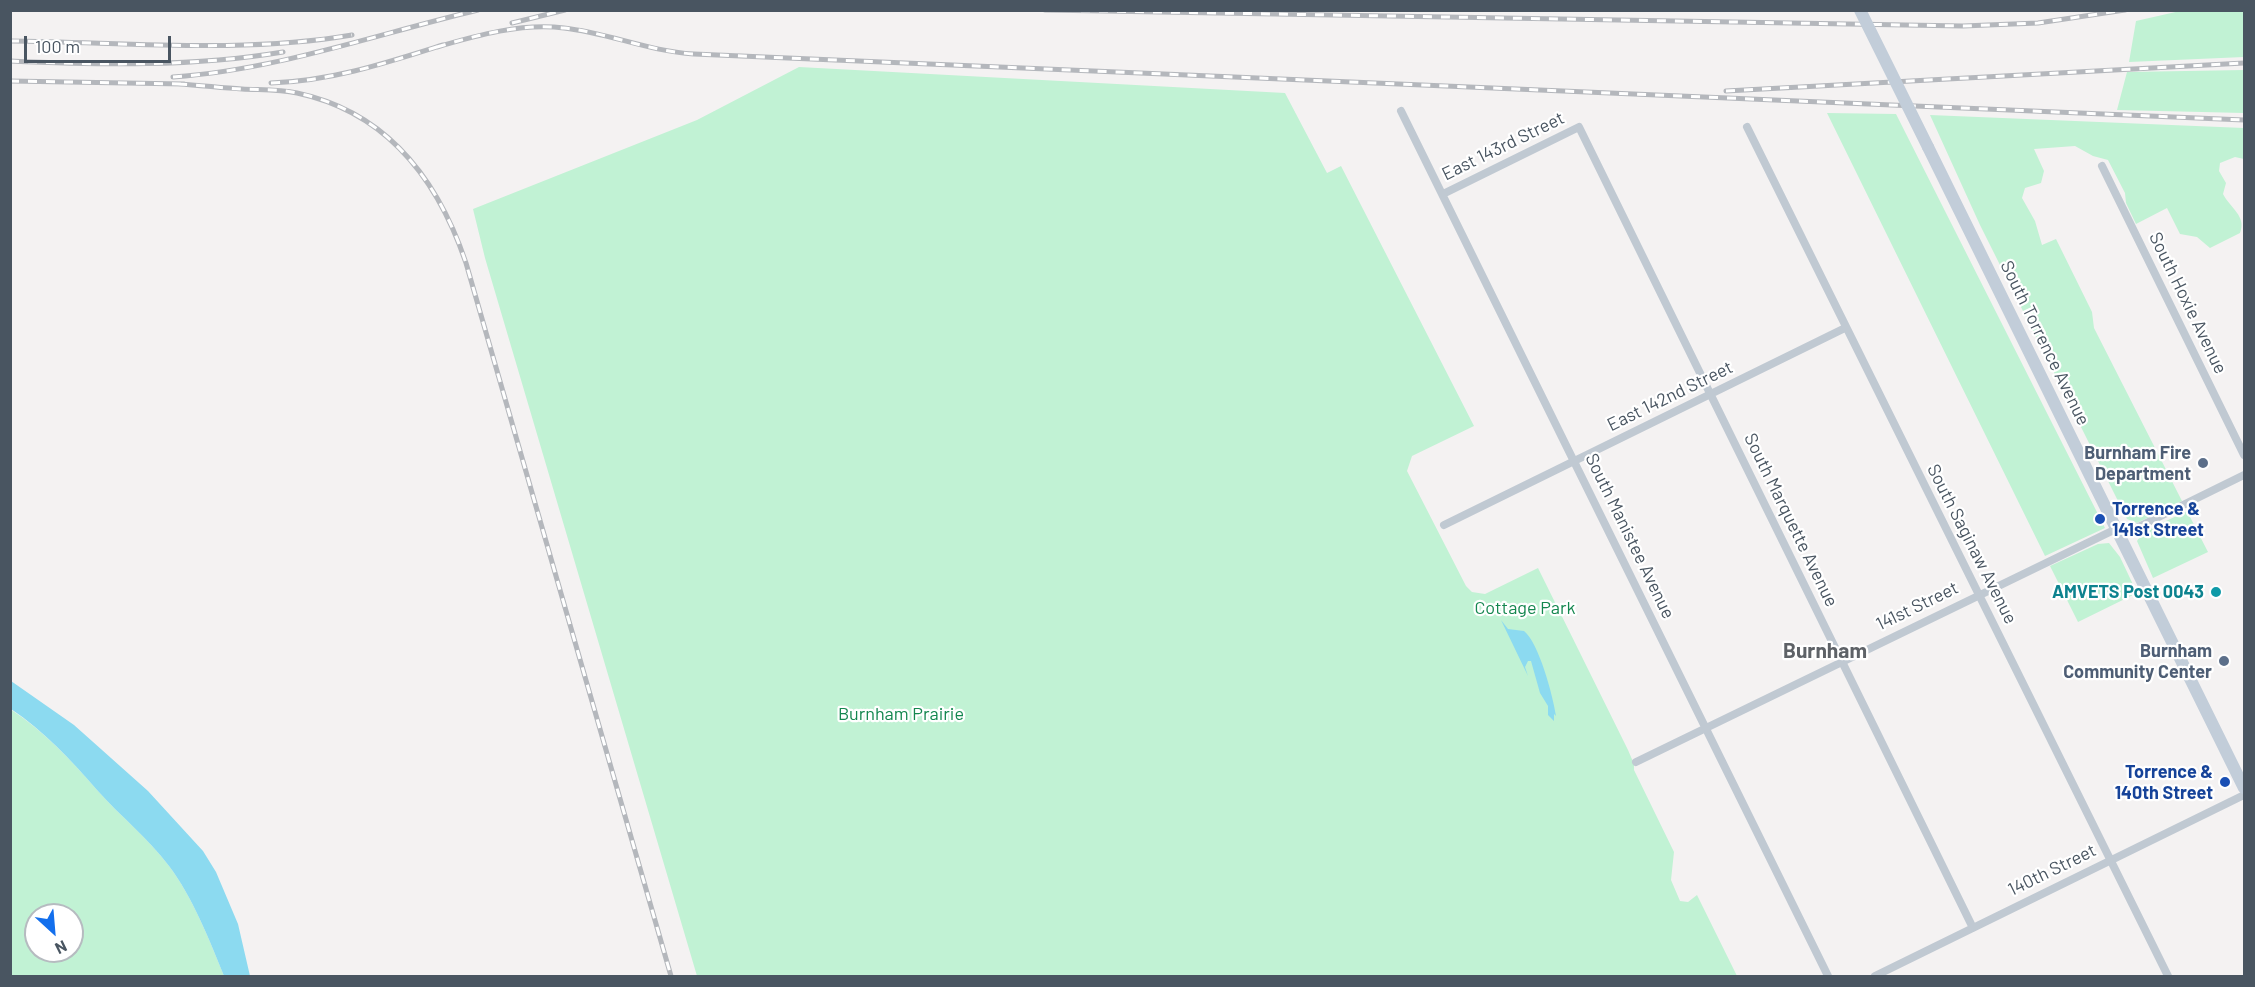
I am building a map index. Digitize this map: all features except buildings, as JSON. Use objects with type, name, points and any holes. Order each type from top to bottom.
[{"type":"main road","name":"South Torrence Avenue","points":[[1860,10],[2244,788]]},
{"type":"street","name":"South Manistee Avenue","points":[[1401,111],[1828,976]]},
{"type":"street","name":"East 143rd Street","points":[[1443,194],[1579,127]]},
{"type":"street","name":"South Marquette Avenue","points":[[1579,127],[1973,928]]},
{"type":"street","name":"South Saginaw Avenue","points":[[1747,127],[2168,976]]},
{"type":"street","name":"South Hoxie Avenue","points":[[2102,166],[2244,455]]},
{"type":"street","name":"East 142nd Street","points":[[1444,525],[1845,328]]},
{"type":"street","name":"141st Street","points":[[1636,762],[1979,594],[2244,475]]},
{"type":"street","name":"140th Street","points":[[1875,976],[2244,795]]},
{"type":"green space","points":[[2180,11],[2244,11],[2244,57],[2129,62],[2136,21]]},
{"type":"green space","points":[[799,67],[1285,93],[1327,173],[1341,166],[1474,426],[1412,456],[1407,471],[1466,586],[1472,592],[1485,594],[1538,568],[1628,750],[1634,770],[1674,852],[1671,880],[1680,901],[1688,902],[1697,895],[1737,976],[697,976],[485,258],[473,209],[697,120]]},
{"type":"green space","points":[[2244,70],[2244,113],[2117,110],[2127,72]]},
{"type":"green space","points":[[1827,113],[1896,114],[2105,528],[2045,556]]},
{"type":"green space","points":[[1930,115],[2244,128],[2244,159],[2235,157],[2220,163],[2219,171],[2226,183],[2223,194],[2240,217],[2242,227],[2240,233],[2210,248],[2197,237],[2180,234],[2167,208],[2136,224],[2126,203],[2125,193],[2108,160],[2093,156],[2075,146],[2034,149],[2044,171],[2041,183],[2025,188],[2022,198],[2035,221],[2042,245],[2056,239],[2092,312],[2094,328],[2182,501],[2137,523],[2127,519],[1980,225]]},
{"type":"green space","points":[[2187,511],[2208,552],[2153,578],[2137,541],[2143,532]]},
{"type":"green space","points":[[2109,543],[2120,557],[2137,593],[2078,622],[2050,566],[2098,544]]},
{"type":"green space","points":[[10,709],[57,746],[161,856],[193,905],[224,976],[11,976]]},
{"type":"water","points":[[1501,620],[1508,629],[1524,631],[1530,637],[1552,696],[1556,716],[1554,714],[1554,721],[1548,715],[1548,706],[1540,693],[1531,661],[1528,661],[1525,667],[1528,676]]},
{"type":"water","points":[[11,681],[74,725],[148,791],[203,851],[216,872],[238,924],[250,976],[224,976],[193,905],[169,866],[57,746],[11,709]]},
{"type":"railway","points":[[173,77],[212,73],[289,59],[478,10]]},
{"type":"railway","points":[[512,23],[565,10]]},
{"type":"railway","points":[[1045,10],[1963,26],[2038,23],[2125,10]]},
{"type":"railway","points":[[437,47],[500,31],[548,27],[581,30],[660,49],[694,54],[2244,120]]},
{"type":"railway","points":[[10,41],[225,46],[310,41],[352,35]]},
{"type":"railway","points":[[271,83],[337,75],[443,45]]},
{"type":"railway","points":[[10,61],[147,64],[215,60],[283,52]]},
{"type":"railway","points":[[1726,91],[2244,63]]},
{"type":"railway","points":[[10,81],[184,84]]},
{"type":"railway","points":[[178,84],[283,91],[329,102],[383,133],[405,154],[424,178],[440,204],[466,263],[671,976]]},
{"type":"place","name":"Burnham Fire Department","points":[[2203,463]]},
{"type":"place","name":"Torrence & 141st Street","points":[[2100,519]]},
{"type":"place","name":"AMVETS Post 0043","points":[[2216,592]]},
{"type":"place","name":"Burnham Community Center","points":[[2224,661]]},
{"type":"place","name":"Torrence & 140th Street","points":[[2225,782]]},
{"type":"district","name":"Burnham","points":[[1825,651]]},
{"type":"park label","name":"Cottage Park","points":[[1525,608]]},
{"type":"park label","name":"Burnham Prairie","points":[[901,714]]}]
